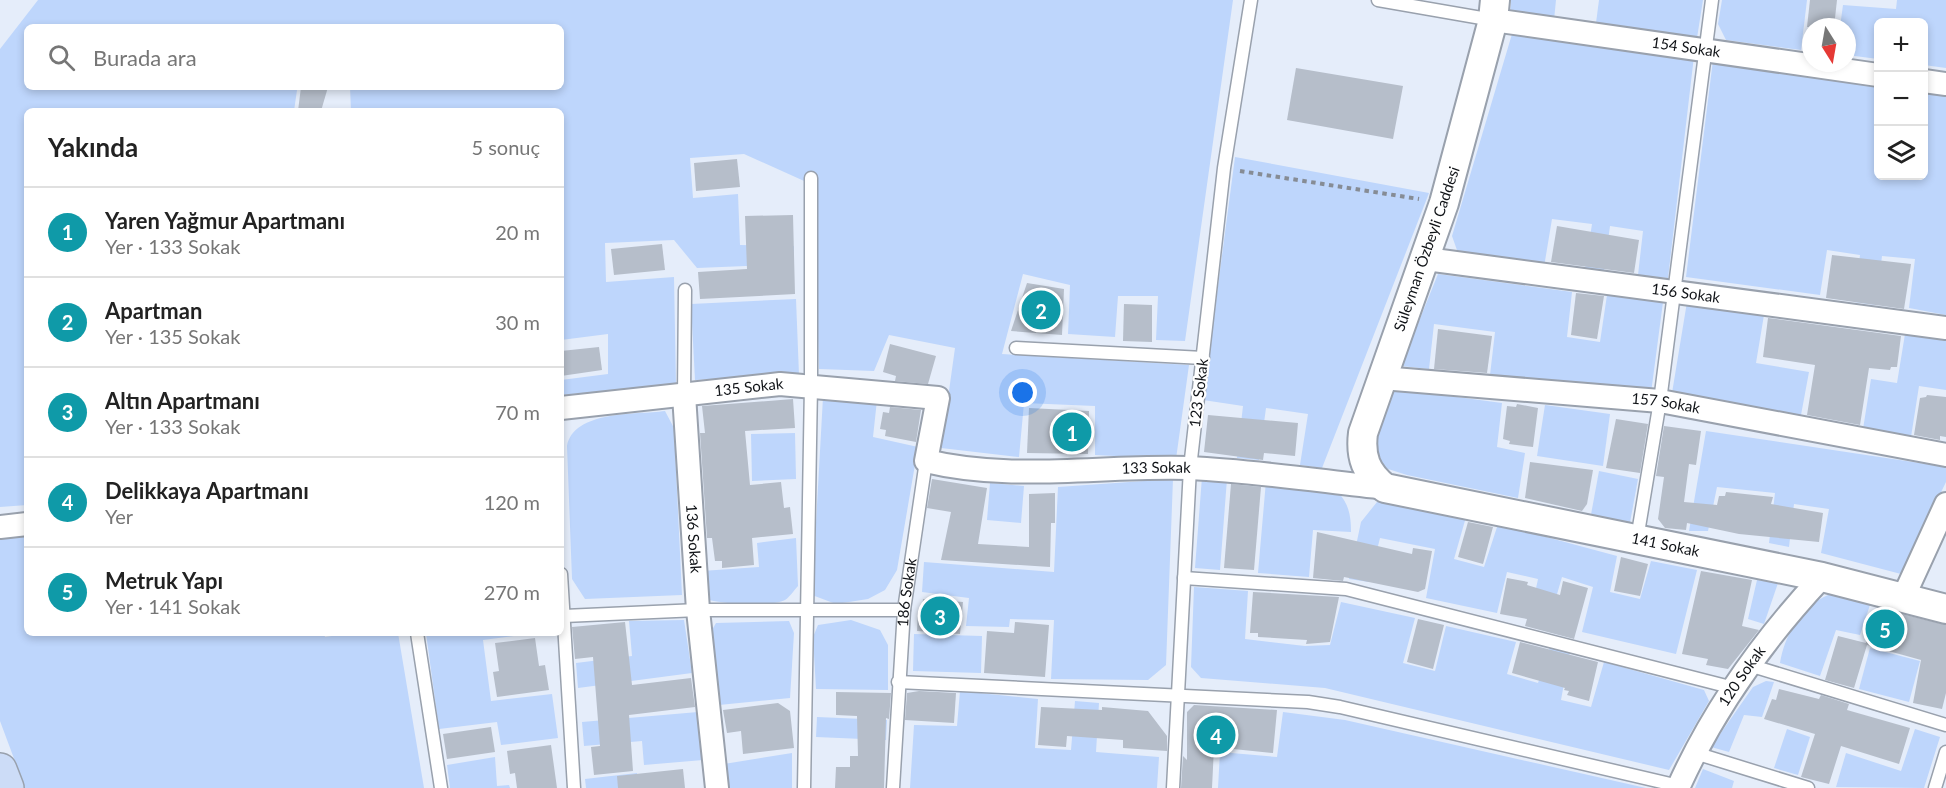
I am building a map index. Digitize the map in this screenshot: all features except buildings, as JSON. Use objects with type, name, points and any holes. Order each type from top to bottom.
[{"type":"main road","points":[[0,770],[7,788]]},
{"type":"street","name":"154 Sokak","points":[[1494,10],[1705,49],[1874,74]]},
{"type":"street","name":"Süleyman Özbeyli Caddesi","points":[[1385,488],[1370,474],[1362,451],[1363,433],[1444,203],[1494,10]]},
{"type":"street","points":[[1928,82],[1946,84]]},
{"type":"street","name":"156 Sokak","points":[[1426,259],[1946,328]]},
{"type":"street","name":"157 Sokak","points":[[1382,378],[1660,401],[1946,455]]},
{"type":"street","name":"135 Sokak","points":[[564,408],[780,384],[812,385],[938,398]]},
{"type":"street","name":"136 Sokak","points":[[684,395],[698,610],[717,788]]},
{"type":"street","name":"186 Sokak","points":[[926,461],[938,398]]},
{"type":"street","name":"133 Sokak","points":[[926,461],[968,468],[1017,472],[1190,468],[1385,488]]},
{"type":"street","name":"141 Sokak","points":[[1385,488],[1822,577],[1946,609]]},
{"type":"street","points":[[1903,598],[1946,504]]},
{"type":"street","points":[[0,527],[24,524]]},
{"type":"street","name":"120 Sokak","points":[[1679,787],[1695,753],[1749,665],[1788,614],[1822,577]]},
{"type":"lane","name":"123 Sokak","points":[[1173,788],[1190,468],[1224,168],[1251,0]]},
{"type":"lane","points":[[1378,0],[1494,10]]},
{"type":"lane","points":[[1637,540],[1660,401],[1712,0]]},
{"type":"lane","points":[[804,788],[812,385],[811,178]]},
{"type":"lane","name":"136 Sokak","points":[[684,395],[685,290]]},
{"type":"lane","points":[[1016,348],[1203,358]]},
{"type":"lane","name":"186 Sokak","points":[[893,788],[904,610],[926,461]]},
{"type":"lane","points":[[1184,578],[1346,589],[1734,688]]},
{"type":"lane","points":[[574,788],[564,616],[698,610],[904,610]]},
{"type":"lane","points":[[417,636],[441,788]]},
{"type":"lane","points":[[1749,665],[1946,725]]},
{"type":"lane","points":[[898,682],[1297,701],[1340,707],[1679,787]]},
{"type":"lane","points":[[1695,753],[1808,788]]},
{"type":"lane","points":[[1935,788],[1946,753]]},
{"type":"path","points":[[1224,168],[1444,203]]},
{"type":"shaded area","points":[[38,0],[1233,0],[1185,341],[1156,340],[1158,296],[1118,296],[1115,337],[1068,334],[1070,285],[1023,274],[1002,354],[1189,365],[1176,459],[1095,455],[1095,406],[1024,403],[1019,457],[941,448],[955,348],[889,335],[874,371],[819,369],[813,185],[744,154],[690,158],[693,198],[738,194],[740,245],[794,246],[794,264],[697,268],[674,240],[605,243],[606,282],[674,277],[676,385],[564,395],[564,380],[608,374],[608,334],[564,340],[564,108],[351,108],[350,90],[564,90],[564,24],[24,24],[24,90],[297,90],[294,108],[24,108],[24,505],[0,507],[0,49]]},
{"type":"shaded area","points":[[1511,0],[1556,0],[1554,20],[1510,15]]},
{"type":"shaded area","points":[[1599,0],[1703,0],[1697,38],[1596,23]]},
{"type":"shaded area","points":[[1722,0],[1807,0],[1805,18],[1802,18],[1801,50],[1726,40],[1718,24]]},
{"type":"shaded area","points":[[1897,0],[1946,0],[1946,68],[1928,66],[1928,18],[1874,18],[1874,58],[1856,56],[1856,18],[1841,18],[1843,5],[1896,9]]},
{"type":"shaded area","points":[[1512,34],[1694,56],[1668,278],[1638,275],[1643,231],[1610,226],[1604,271],[1585,269],[1592,224],[1552,219],[1544,267],[1458,253],[1452,236]]},
{"type":"shaded area","points":[[1713,60],[1874,82],[1874,180],[1928,180],[1928,90],[1946,92],[1946,315],[1909,308],[1915,259],[1882,256],[1876,305],[1854,302],[1860,255],[1827,250],[1820,295],[1686,277]]},
{"type":"shaded area","points":[[1235,157],[1429,193],[1322,468],[1300,465],[1308,414],[1266,408],[1259,460],[1237,458],[1243,406],[1203,400]]},
{"type":"shaded area","points":[[1438,274],[1572,292],[1567,337],[1600,342],[1607,295],[1663,302],[1651,393],[1490,375],[1495,332],[1434,324],[1429,369],[1401,366]]},
{"type":"shaded area","points":[[796,299],[799,375],[695,380],[691,304]]},
{"type":"shaded area","points":[[1687,302],[1764,315],[1756,363],[1809,372],[1801,415],[1672,393]]},
{"type":"shaded area","points":[[1905,334],[1946,341],[1946,390],[1919,386],[1911,437],[1863,429],[1871,379],[1897,383]]},
{"type":"shaded area","points":[[1390,388],[1502,403],[1497,447],[1525,453],[1518,498],[1407,475],[1385,468],[1370,445]]},
{"type":"shaded area","points":[[823,397],[877,400],[873,437],[918,447],[897,570],[885,590],[868,599],[836,604],[812,595]]},
{"type":"shaded area","points":[[1545,405],[1610,414],[1603,466],[1537,456]]},
{"type":"shaded area","points":[[665,411],[674,428],[682,595],[585,599],[572,579],[567,446],[572,434],[593,420],[608,416]]},
{"type":"shaded area","points":[[1706,431],[1946,467],[1946,482],[1901,574],[1821,553],[1829,509],[1794,504],[1789,547],[1769,543],[1775,493],[1717,487],[1708,531],[1689,531]]},
{"type":"shaded area","points":[[795,433],[796,479],[752,481],[751,434]]},
{"type":"shaded area","points":[[1599,471],[1638,479],[1629,528],[1590,520]]},
{"type":"shaded area","points":[[1202,477],[1227,479],[1220,570],[1195,568]]},
{"type":"shaded area","points":[[1173,479],[1166,665],[1148,680],[1051,679],[1054,620],[1010,619],[1009,627],[966,626],[969,598],[922,592],[924,562],[1054,572],[1058,487]]},
{"type":"shaded area","points":[[1266,481],[1337,491],[1347,505],[1351,532],[1313,530],[1309,577],[1258,573]]},
{"type":"shaded area","points":[[990,483],[1024,486],[1021,523],[987,520]]},
{"type":"shaded area","points":[[1385,500],[1466,517],[1454,559],[1484,567],[1498,524],[1617,556],[1610,592],[1640,599],[1651,561],[1697,570],[1676,654],[1582,632],[1593,587],[1562,577],[1548,625],[1529,621],[1538,579],[1507,572],[1497,613],[1426,598],[1435,549],[1380,538],[1369,582],[1349,579],[1361,522],[1377,502]]},
{"type":"shaded area","points":[[24,535],[24,636],[399,636],[424,788],[25,788],[0,721],[0,539]]},
{"type":"shaded area","points":[[796,538],[798,586],[787,599],[759,604],[736,604],[709,600],[702,571],[759,567],[757,543]]},
{"type":"shaded area","points":[[1757,580],[1778,583],[1764,624],[1748,619]]},
{"type":"shaded area","points":[[1194,587],[1248,591],[1245,639],[1305,646],[1330,645],[1341,602],[1415,618],[1403,663],[1435,671],[1446,626],[1516,642],[1507,674],[1538,683],[1550,647],[1570,651],[1561,700],[1591,707],[1604,662],[1704,690],[1709,701],[1669,770],[1325,688],[1201,678],[1191,667]]},
{"type":"shaded area","points":[[1828,595],[1854,595],[1871,602],[1860,635],[1836,630],[1820,676],[1780,663],[1795,623],[1809,607]]},
{"type":"shaded area","points":[[684,620],[692,673],[578,688],[576,663],[632,656],[629,621]]},
{"type":"shaded area","points":[[851,620],[880,630],[888,645],[888,690],[816,689],[813,637],[818,625]]},
{"type":"shaded area","points":[[789,621],[794,633],[790,698],[719,705],[708,637],[716,623]]},
{"type":"shaded area","points":[[914,634],[982,636],[981,673],[913,671]]},
{"type":"shaded area","points":[[426,636],[514,636],[483,640],[491,701],[552,694],[558,738],[501,745],[497,722],[439,729]]},
{"type":"shaded area","points":[[1870,648],[1920,661],[1909,702],[1859,689]]},
{"type":"shaded area","points":[[1766,681],[1774,682],[1762,717],[1744,715],[1729,752],[1711,747],[1753,687]]},
{"type":"shaded area","points":[[960,691],[1038,699],[1035,748],[1071,750],[1075,701],[1099,703],[1096,752],[1159,757],[1157,788],[910,788],[914,725],[957,726]]},
{"type":"shaded area","points":[[698,712],[703,760],[644,765],[642,741],[584,746],[582,722]]},
{"type":"shaded area","points":[[1283,712],[1345,720],[1646,788],[1218,788],[1220,752],[1277,757]]},
{"type":"shaded area","points":[[817,717],[887,720],[886,740],[816,737]]},
{"type":"shaded area","points":[[1787,729],[1810,737],[1798,775],[1774,768]]},
{"type":"shaded area","points":[[1915,729],[1940,737],[1924,788],[1836,787],[1846,753],[1901,771]]},
{"type":"shaded area","points":[[792,753],[792,788],[726,788],[724,764]]},
{"type":"shaded area","points":[[495,757],[497,786],[509,785],[510,788],[450,788],[447,765]]},
{"type":"shaded area","points":[[1703,769],[1734,781],[1732,788],[1695,788]]},
{"type":"shaded area","points":[[637,773],[639,788],[586,788],[585,779]]},
{"type":"place","name":"Apartman","points":[[1041,310]]},
{"type":"place","name":"Yaren Yağmur Apartmanı","points":[[1072,432]]},
{"type":"place","name":"Altın Apartmanı","points":[[940,616]]},
{"type":"place","name":"Metruk Yapı","points":[[1885,629]]},
{"type":"place","name":"Delikkaya Apartmanı","points":[[1216,735]]}]
